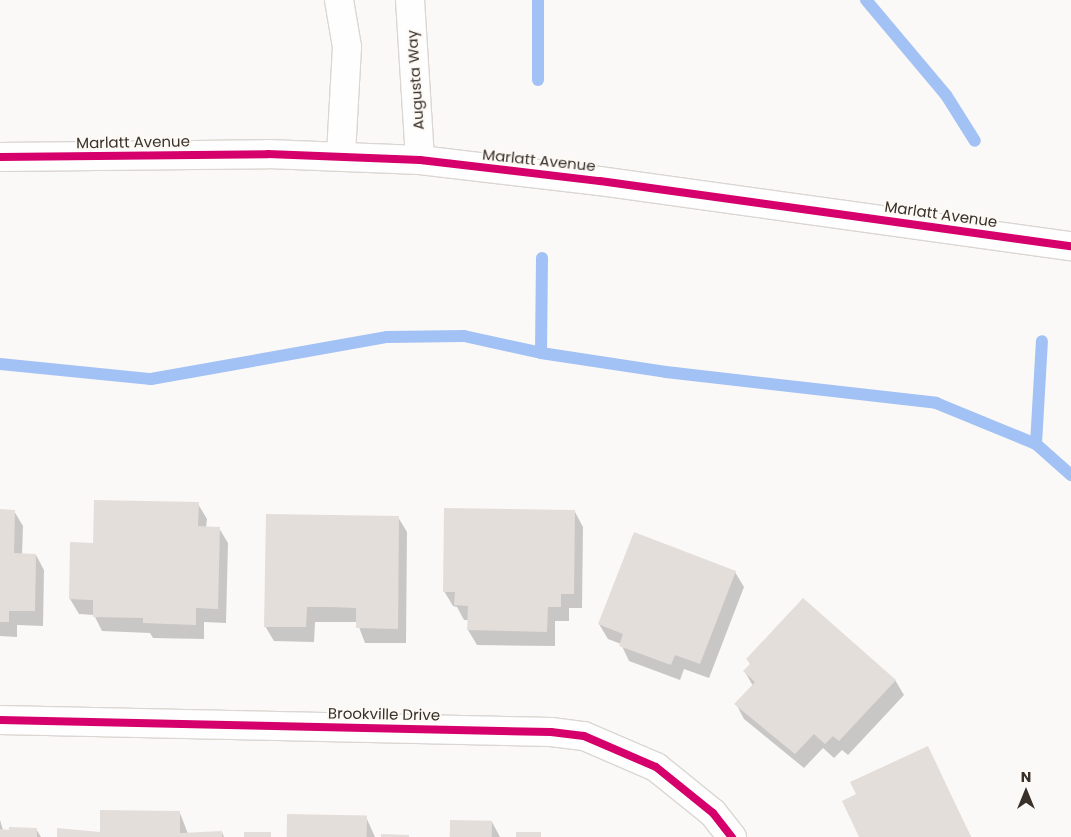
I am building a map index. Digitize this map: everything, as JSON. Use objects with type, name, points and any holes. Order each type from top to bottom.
[{"type":"street","points":[[339,0],[347,47],[342,82],[341,156]]},
{"type":"street","name":"Augusta Way","points":[[410,0],[420,160]]},
{"type":"street","name":"Marlatt Avenue","points":[[0,157],[341,156],[420,160],[600,180],[1071,246]]},
{"type":"street","name":"Brookville Drive","points":[[0,720],[551,732],[584,736],[656,767],[713,813],[732,837]]},
{"type":"building","points":[[94,500],[199,502],[198,526],[220,527],[218,609],[196,608],[196,625],[143,623],[143,618],[93,617],[93,600],[69,599],[70,542],[93,543]]},
{"type":"building","points":[[444,508],[575,510],[574,594],[561,594],[561,607],[548,607],[547,632],[467,630],[468,606],[454,605],[455,592],[443,592]]},
{"type":"building","points":[[0,509],[15,510],[14,553],[36,554],[35,611],[9,611],[9,622],[0,622]]},
{"type":"building","points":[[266,514],[399,516],[398,629],[356,628],[356,608],[331,607],[307,607],[306,627],[264,627]]},
{"type":"building","points":[[634,532],[736,571],[700,664],[675,655],[671,665],[619,646],[623,634],[598,624]]},
{"type":"building","points":[[803,598],[896,680],[839,741],[833,736],[825,744],[814,734],[795,754],[734,704],[755,682],[743,671],[751,663],[746,659]]},
{"type":"building","points":[[928,746],[971,837],[859,837],[842,801],[856,794],[850,782]]},
{"type":"building","points":[[100,810],[180,811],[180,833],[222,831],[222,837],[57,837],[57,828],[100,832]]},
{"type":"building","points":[[287,814],[367,815],[367,837],[287,837]]},
{"type":"building","points":[[450,820],[492,821],[492,837],[450,837]]},
{"type":"building","points":[[9,827],[37,828],[37,837],[0,837],[0,829],[9,830]]},
{"type":"building","points":[[244,832],[271,832],[271,837],[244,837]]},
{"type":"building","points":[[516,832],[541,832],[541,837],[516,837]]},
{"type":"building","points":[[381,834],[409,835],[409,837],[381,837]]},
{"type":"waterway","points":[[538,0],[538,80]]},
{"type":"waterway","points":[[866,0],[946,95],[975,141]]},
{"type":"waterway","points":[[541,353],[542,258]]},
{"type":"waterway","points":[[0,364],[151,379],[387,337],[464,336],[541,353],[666,372],[936,403],[1036,444],[1071,475]]},
{"type":"waterway","points":[[1036,444],[1042,341]]},
{"type":"cycle path","points":[[0,157],[268,154],[420,160],[600,181],[1071,246]]},
{"type":"cycle path","points":[[0,720],[551,732],[584,736],[656,767],[713,813],[732,837]]}]
